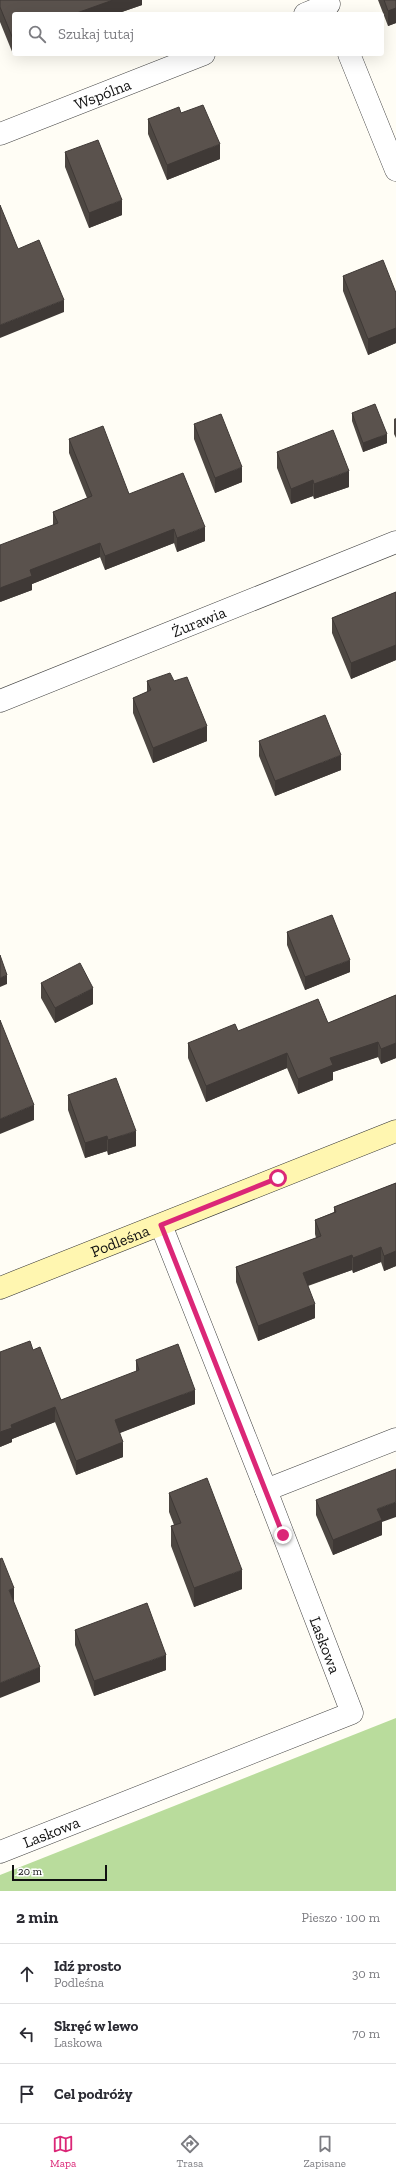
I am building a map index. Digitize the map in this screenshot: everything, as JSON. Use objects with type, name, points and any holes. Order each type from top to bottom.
[{"type":"street","points":[[311,12],[330,6]]},
{"type":"street","name":"Wspólna","points":[[0,134],[199,56]]},
{"type":"street","points":[[350,56],[396,170]]},
{"type":"street","name":"Żurawia","points":[[0,700],[396,542]]},
{"type":"street","name":"Podleśna","points":[[0,1288],[396,1131]]},
{"type":"street","name":"Laskowa","points":[[0,1852],[352,1713],[161,1225]]},
{"type":"street","points":[[266,1490],[396,1439]]},
{"type":"green space","points":[[396,1718],[396,1891],[0,1891],[0,1875]]},
{"type":"building","points":[[0,0],[113,0],[80,12],[12,12],[12,37],[0,7]]},
{"type":"building","points":[[384,0],[396,0],[396,8],[388,11]]},
{"type":"building","points":[[203,105],[220,144],[167,165],[148,119],[179,107],[181,113]]},
{"type":"building","points":[[98,140],[122,200],[89,213],[65,152]]},
{"type":"building","points":[[0,205],[18,249],[39,240],[64,300],[0,325]]},
{"type":"building","points":[[383,260],[396,293],[396,328],[368,339],[343,276]]},
{"type":"building","points":[[375,404],[387,434],[363,443],[352,413]]},
{"type":"building","points":[[221,414],[242,467],[215,478],[194,424]]},
{"type":"building","points":[[103,426],[129,494],[183,473],[205,527],[177,538],[174,529],[105,556],[100,543],[30,570],[32,576],[0,588],[0,545],[58,523],[53,512],[92,496],[69,439]]},
{"type":"building","points":[[333,430],[349,471],[314,484],[313,480],[291,489],[277,452]]},
{"type":"building","points":[[396,592],[396,645],[351,663],[332,618]]},
{"type":"building","points":[[170,673],[174,681],[187,677],[207,726],[153,748],[133,698],[151,690],[147,681]]},
{"type":"building","points":[[325,715],[341,755],[275,781],[259,741]]},
{"type":"building","points":[[332,915],[350,960],[305,977],[287,932]]},
{"type":"building","points":[[0,955],[7,975],[0,978]]},
{"type":"building","points":[[80,963],[93,988],[55,1008],[41,983]]},
{"type":"building","points":[[396,995],[396,1043],[381,1049],[378,1042],[330,1058],[333,1065],[298,1079],[287,1053],[206,1086],[188,1043],[235,1024],[238,1031],[318,999],[328,1023]]},
{"type":"building","points":[[0,1020],[34,1105],[0,1119]]},
{"type":"building","points":[[116,1078],[136,1131],[108,1140],[107,1136],[85,1143],[68,1095]]},
{"type":"building","points":[[396,1183],[396,1251],[384,1256],[381,1247],[353,1258],[352,1255],[303,1273],[315,1304],[258,1326],[236,1267],[321,1236],[315,1220],[336,1212],[334,1207]]},
{"type":"building","points":[[30,1341],[33,1350],[40,1347],[61,1400],[139,1370],[136,1360],[178,1344],[195,1390],[115,1420],[123,1442],[76,1461],[55,1407],[11,1425],[12,1428],[0,1432],[0,1352]]},
{"type":"building","points":[[396,1469],[396,1502],[377,1509],[382,1520],[333,1540],[316,1500]]},
{"type":"building","points":[[207,1478],[242,1570],[194,1588],[171,1526],[181,1523],[169,1493]]},
{"type":"building","points":[[2,1558],[14,1588],[9,1590],[40,1667],[0,1683],[0,1559]]},
{"type":"building","points":[[147,1603],[166,1655],[94,1681],[75,1630]]},
{"type":"route","points":[[278,1178],[161,1225],[283,1535]]}]
